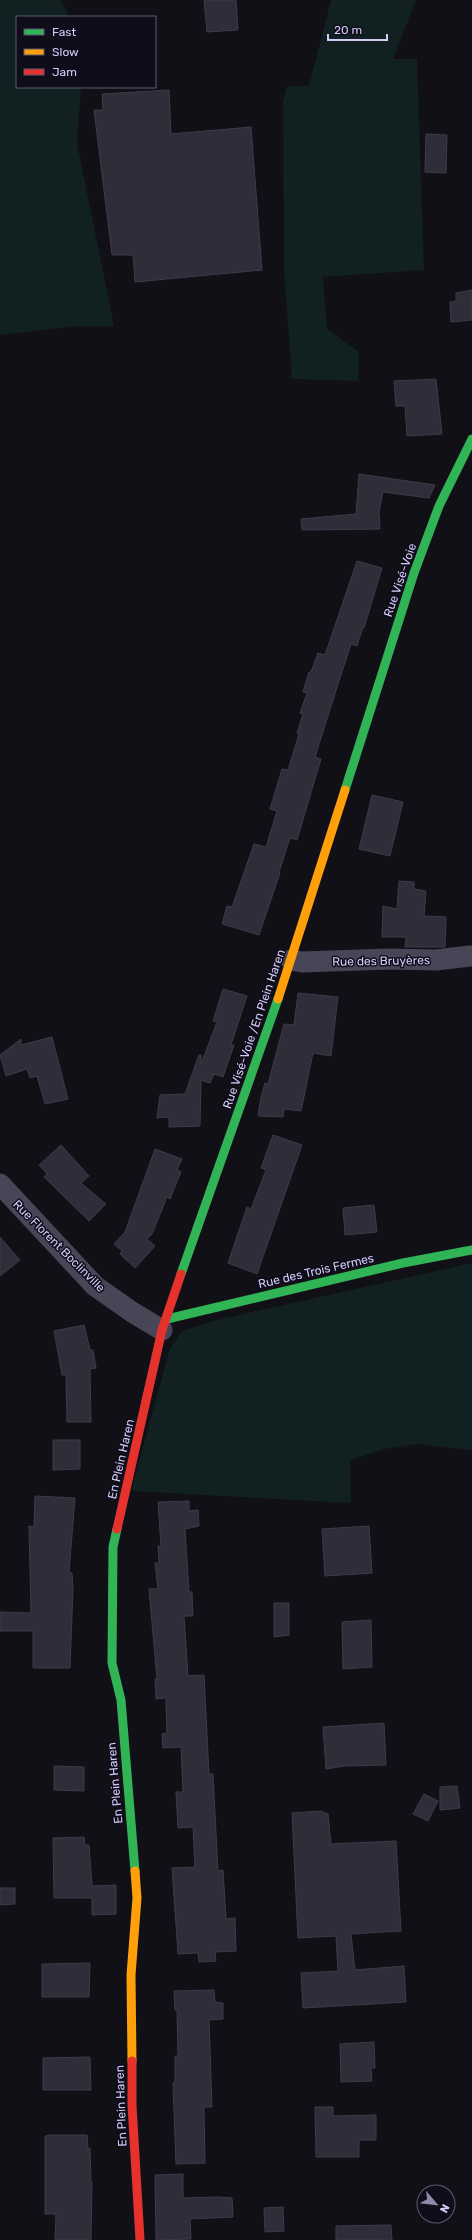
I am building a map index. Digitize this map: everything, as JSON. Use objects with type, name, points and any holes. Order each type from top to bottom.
[{"type":"street","name":"Rue Visé-Voie","points":[[362,733],[414,573],[439,506],[472,439]]},
{"type":"street","name":"Rue Visé-Voie /En Plein Haren","points":[[164,1324],[201,1214],[291,960],[362,733]]},
{"type":"street","name":"Rue des Bruyères","points":[[291,960],[302,962],[389,959],[436,960],[470,956]]},
{"type":"street","name":"Rue Florent Boclinville","points":[[0,1184],[95,1286],[132,1312],[164,1324]]},
{"type":"street","name":"Rue des Trois Fermes","points":[[164,1324],[403,1263],[472,1250]]},
{"type":"street","name":"En Plein Haren","points":[[140,2240],[132,2090],[131,1975],[136,1898],[120,1700],[112,1664],[113,1547],[164,1324]]},
{"type":"shaded area","points":[[0,0],[61,0],[69,16],[16,16],[16,88],[81,88],[77,143],[114,326],[70,327],[0,335]]},
{"type":"shaded area","points":[[331,0],[416,0],[393,59],[417,59],[424,270],[323,277],[327,329],[359,352],[358,381],[292,379],[284,270],[283,102],[287,86],[309,86]]},
{"type":"shaded area","points":[[472,1263],[472,1450],[416,1444],[385,1449],[350,1460],[351,1503],[131,1491],[170,1348],[182,1331],[213,1321]]},
{"type":"building","points":[[204,0],[236,0],[238,30],[207,32]]},
{"type":"building","points":[[169,90],[171,134],[251,127],[262,270],[135,282],[133,255],[112,255],[94,110],[103,110],[102,94]]},
{"type":"building","points":[[426,134],[447,135],[446,173],[425,172]]},
{"type":"building","points":[[472,290],[472,320],[451,322],[450,302],[456,301],[456,293]]},
{"type":"building","points":[[436,379],[442,434],[407,436],[405,406],[396,406],[394,381]]},
{"type":"building","points":[[359,474],[435,485],[429,498],[383,492],[379,512],[380,529],[302,530],[301,519],[356,514]]},
{"type":"building","points":[[357,561],[382,568],[357,646],[351,644],[315,757],[321,759],[297,840],[290,838],[259,935],[222,924],[227,906],[232,907],[254,844],[266,847],[277,811],[270,809],[282,769],[288,770],[299,734],[297,733],[303,714],[300,713],[307,693],[303,692],[309,672],[311,672],[318,653],[325,655]]},
{"type":"building","points":[[372,795],[403,802],[390,856],[359,849]]},
{"type":"building","points":[[399,881],[414,882],[414,889],[426,891],[424,916],[446,917],[445,947],[405,947],[406,937],[382,937],[383,906],[397,909]]},
{"type":"building","points":[[223,989],[247,996],[231,1045],[234,1045],[223,1077],[214,1074],[210,1083],[201,1080],[200,1126],[169,1127],[169,1117],[157,1118],[160,1095],[185,1094],[199,1055],[201,1055],[201,1064],[217,1022],[213,1021]]},
{"type":"building","points":[[298,993],[338,997],[331,1056],[313,1053],[301,1111],[284,1109],[283,1117],[258,1116],[261,1097],[265,1083],[268,1084],[284,1024],[294,1025]]},
{"type":"building","points":[[52,1037],[68,1099],[45,1104],[37,1076],[30,1078],[27,1069],[6,1076],[0,1055],[21,1039],[21,1045]]},
{"type":"building","points":[[273,1135],[302,1145],[257,1274],[228,1263],[247,1207],[251,1209],[266,1170],[261,1168]]},
{"type":"building","points":[[61,1145],[89,1176],[81,1183],[106,1204],[89,1221],[44,1177],[47,1174],[39,1165]]},
{"type":"building","points":[[155,1149],[182,1159],[177,1170],[181,1172],[170,1199],[167,1197],[152,1234],[147,1239],[155,1246],[135,1268],[120,1254],[122,1251],[114,1244],[125,1232]]},
{"type":"building","points":[[374,1205],[377,1232],[345,1235],[343,1208]]},
{"type":"building","points":[[0,1237],[20,1260],[0,1276]]},
{"type":"building","points":[[84,1325],[90,1350],[93,1350],[96,1368],[90,1369],[91,1422],[67,1422],[66,1375],[62,1375],[54,1331]]},
{"type":"building","points":[[53,1440],[80,1440],[80,1469],[53,1470]]},
{"type":"building","points":[[35,1496],[75,1498],[69,1572],[72,1573],[73,1588],[70,1668],[33,1668],[33,1631],[0,1631],[0,1612],[31,1613],[29,1526],[34,1527]]},
{"type":"building","points":[[189,1501],[189,1511],[198,1510],[199,1526],[185,1529],[189,1592],[192,1592],[193,1616],[184,1616],[188,1676],[204,1675],[209,1774],[213,1774],[218,1871],[223,1870],[226,1919],[235,1918],[236,1951],[215,1952],[216,1961],[199,1962],[198,1953],[178,1954],[172,1868],[195,1867],[193,1827],[178,1828],[176,1792],[183,1792],[181,1747],[163,1748],[162,1734],[167,1733],[166,1698],[156,1699],[155,1679],[157,1679],[149,1589],[158,1589],[155,1563],[159,1563],[158,1546],[161,1546],[158,1502]]},
{"type":"building","points":[[369,1526],[372,1573],[325,1576],[322,1529]]},
{"type":"building","points":[[274,1603],[289,1603],[289,1635],[274,1637]]},
{"type":"building","points":[[371,1620],[372,1667],[343,1669],[342,1622]]},
{"type":"building","points":[[384,1723],[386,1765],[344,1766],[326,1769],[323,1727]]},
{"type":"building","points":[[54,1766],[84,1767],[84,1791],[54,1790]]},
{"type":"building","points":[[457,1786],[460,1808],[440,1810],[440,1787]]},
{"type":"building","points":[[424,1794],[438,1801],[428,1821],[413,1814]]},
{"type":"building","points":[[321,1811],[328,1814],[331,1844],[396,1841],[401,1931],[351,1934],[355,1970],[404,1966],[406,2002],[303,2008],[301,1973],[338,1971],[336,1936],[298,1938],[292,1813]]},
{"type":"building","points":[[84,1837],[85,1845],[89,1845],[92,1886],[116,1885],[116,1914],[92,1915],[92,1898],[54,1898],[53,1838]]},
{"type":"building","points":[[0,1888],[15,1888],[15,1904],[0,1905]]},
{"type":"building","points":[[90,1963],[89,1997],[42,1997],[42,1964]]},
{"type":"building","points":[[214,1990],[215,2002],[223,2003],[223,2019],[209,2020],[212,2107],[204,2107],[205,2163],[176,2164],[173,2083],[175,2082],[175,2056],[178,2056],[177,2010],[175,2010],[174,1991]]},
{"type":"building","points":[[374,2042],[375,2068],[371,2068],[372,2081],[341,2082],[340,2044]]},
{"type":"building","points":[[90,2057],[91,2090],[43,2090],[43,2058]]},
{"type":"building","points":[[315,2107],[333,2107],[333,2116],[376,2115],[376,2140],[359,2140],[359,2157],[316,2157]]},
{"type":"building","points":[[87,2135],[88,2149],[90,2148],[92,2182],[91,2240],[55,2240],[56,2214],[45,2214],[45,2136]]},
{"type":"building","points":[[183,2174],[183,2198],[232,2198],[233,2217],[190,2219],[191,2239],[156,2240],[155,2175]]},
{"type":"building","points":[[283,2207],[284,2231],[265,2232],[264,2208]]},
{"type":"building","points":[[391,2225],[392,2240],[336,2240],[336,2226]]},
{"type":"traffic: fast","points":[[345,790],[414,573],[439,506],[472,439]]},
{"type":"traffic: fast","points":[[181,1274],[278,999]]},
{"type":"traffic: fast","points":[[167,1319],[403,1263],[472,1250]]},
{"type":"traffic: fast","points":[[117,1529],[113,1547],[112,1663],[121,1700],[135,1871]]},
{"type":"traffic: slow","points":[[278,999],[345,790]]},
{"type":"traffic: slow","points":[[132,2061],[131,1975],[137,1898],[135,1871]]},
{"type":"traffic: jam","points":[[117,1529],[162,1330],[181,1274]]},
{"type":"traffic: jam","points":[[132,2061],[132,2105],[140,2240]]}]
